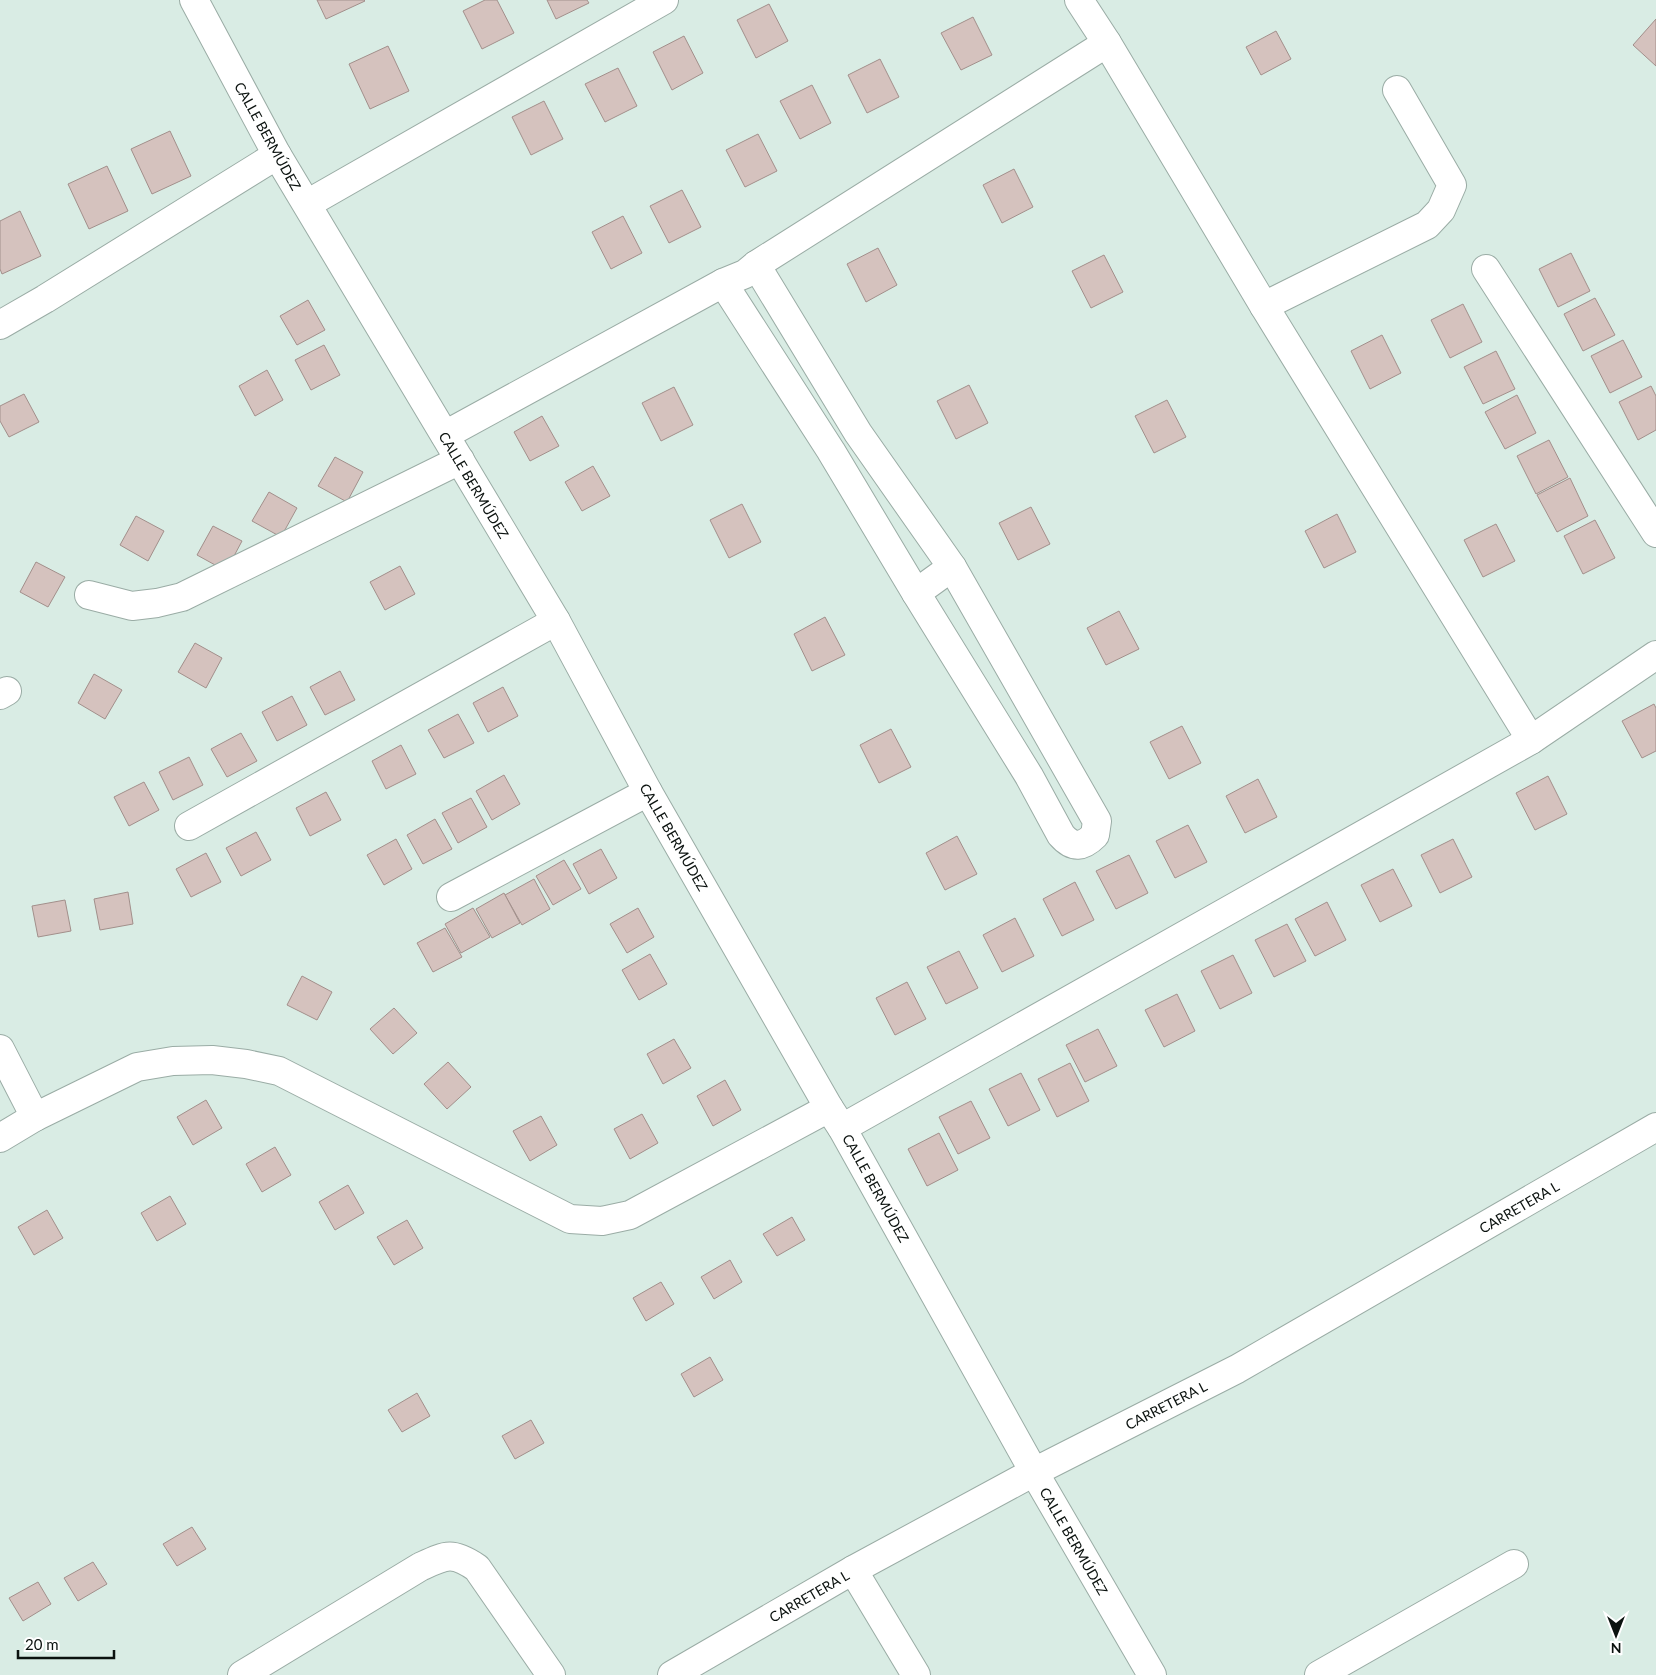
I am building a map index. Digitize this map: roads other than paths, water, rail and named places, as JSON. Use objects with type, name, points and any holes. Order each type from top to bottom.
[{"type":"street","name":"CALLE BERMÚDEZ","points":[[194,0],[277,155],[556,621],[648,792],[835,1118],[1034,1472],[1152,1675]]},
{"type":"street","points":[[307,204],[664,0]]},
{"type":"street","points":[[1079,0],[1107,43],[1264,306],[1530,740]]},
{"type":"street","points":[[445,435],[724,283],[744,274],[1107,43]]},
{"type":"street","points":[[1264,306],[1427,225],[1442,210],[1452,185],[1397,90]]},
{"type":"street","points":[[0,325],[54,294],[277,155]]},
{"type":"street","points":[[724,283],[831,451],[1029,776],[1061,835],[1066,842],[1084,844],[1095,835],[1097,821],[952,567],[858,433],[756,265]]},
{"type":"street","points":[[1486,269],[1656,533]]},
{"type":"street","points":[[831,451],[858,433]]},
{"type":"street","points":[[89,595],[132,606],[182,597],[460,460]]},
{"type":"street","points":[[916,593],[952,567]]},
{"type":"street","points":[[189,826],[556,621]]},
{"type":"street","points":[[0,1138],[35,1117],[137,1067],[174,1061],[212,1060],[246,1064],[279,1071],[570,1219],[602,1221],[630,1215],[835,1118],[1530,740],[1656,655]]},
{"type":"street","points":[[1029,776],[1060,756]]},
{"type":"street","points":[[451,897],[648,792]]},
{"type":"street","points":[[0,1049],[35,1117]]},
{"type":"street","name":"CARRETERA L","points":[[672,1675],[703,1667],[852,1570],[1034,1472],[1237,1369],[1656,1127]]},
{"type":"street","points":[[242,1675],[420,1567],[440,1558],[452,1556],[463,1558],[477,1568],[551,1675]]},
{"type":"street","points":[[1319,1675],[1514,1564]]},
{"type":"street","points":[[852,1570],[916,1675]]}]
